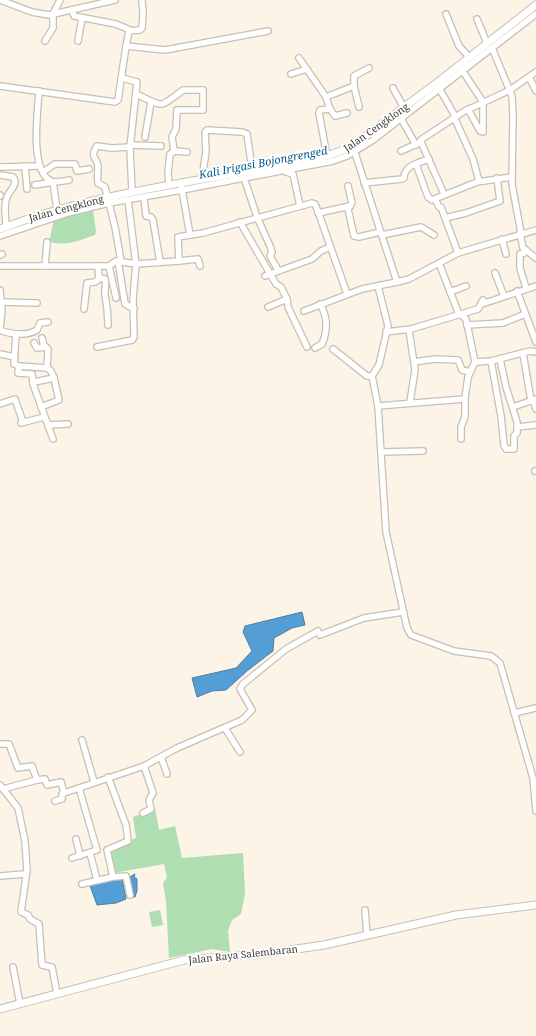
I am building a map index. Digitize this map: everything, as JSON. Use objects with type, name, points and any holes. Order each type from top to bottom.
[{"type":"main road","name":"Jalan Cengklong","points":[[11,227],[57,210],[130,196],[169,185],[181,187],[202,179],[247,175],[354,149],[399,116],[404,108],[416,103],[428,94],[536,5]]},
{"type":"main road","name":"Jalan Raya Salembaran","points":[[0,1009],[184,960],[262,954],[367,935],[456,915],[536,905]]},
{"type":"street","points":[[0,0],[7,1],[32,12],[53,14],[115,0]]},
{"type":"street","points":[[45,41],[53,28],[53,14],[60,0]]},
{"type":"street","points":[[72,10],[73,16],[116,24],[130,30],[140,30],[142,28],[144,14],[142,0]]},
{"type":"street","points":[[446,14],[459,46],[473,58],[462,70],[439,85],[455,117],[475,164],[479,181]]},
{"type":"street","points":[[489,45],[536,14]]},
{"type":"street","points":[[78,41],[82,18]]},
{"type":"street","points":[[477,19],[510,90],[513,115],[512,177],[515,205],[521,233],[522,246],[536,258]]},
{"type":"street","points":[[0,86],[116,102],[118,100],[126,46],[130,30]]},
{"type":"street","points":[[126,46],[165,50],[268,31]]},
{"type":"street","points":[[299,58],[326,97],[330,109],[335,116],[347,113]]},
{"type":"street","points":[[359,107],[354,86],[354,76],[369,68]]},
{"type":"street","points":[[292,74],[307,69]]},
{"type":"street","points":[[462,70],[483,102],[483,132],[480,131],[468,109]]},
{"type":"street","points":[[401,151],[418,143],[468,109],[510,90],[536,72]]},
{"type":"street","points":[[529,77],[536,92]]},
{"type":"street","points":[[97,347],[133,339],[136,264],[130,196],[130,146],[136,94],[136,80],[122,78]]},
{"type":"street","points":[[326,97],[354,86]]},
{"type":"street","points":[[393,88],[404,108]]},
{"type":"street","points":[[136,94],[151,102],[166,104],[183,90],[203,91],[203,110],[177,110],[176,129],[172,137],[174,151]]},
{"type":"street","points":[[39,91],[36,142],[42,169],[53,182],[57,210]]},
{"type":"street","points":[[145,137],[151,102]]},
{"type":"street","points":[[416,103],[399,116],[429,159],[444,194]]},
{"type":"street","points":[[327,156],[319,113],[320,110],[330,109]]},
{"type":"street","points":[[202,179],[206,151],[205,133],[207,130],[242,132],[247,134],[251,162]]},
{"type":"street","points":[[134,309],[125,304],[115,228],[105,186],[97,182],[98,165],[93,156],[95,148],[100,146],[112,148],[130,146],[161,146]]},
{"type":"street","points":[[278,270],[270,256],[272,252],[257,217],[247,175],[280,171],[333,161],[347,156],[354,149],[397,282]]},
{"type":"street","points":[[169,185],[168,159],[170,154],[174,151],[187,152]]},
{"type":"street","points":[[364,183],[402,179],[404,178],[405,170],[429,159]]},
{"type":"street","points":[[0,167],[25,166],[42,169],[57,164],[74,164],[77,171],[89,169]]},
{"type":"street","points":[[416,164],[428,197],[431,200],[479,181],[512,177]]},
{"type":"street","points":[[25,166],[27,189]]},
{"type":"street","points":[[280,171],[292,173],[300,206]]},
{"type":"street","points":[[0,176],[13,177],[15,179],[15,183],[2,196],[5,212],[11,227],[0,236]]},
{"type":"street","points":[[130,196],[144,197],[181,187],[235,176]]},
{"type":"street","points":[[445,218],[466,213],[500,201],[497,178]]},
{"type":"street","points":[[35,185],[69,180]]},
{"type":"street","points":[[348,186],[352,203],[348,210],[355,237],[421,227],[434,234]]},
{"type":"street","points":[[181,187],[190,235]]},
{"type":"street","points":[[144,197],[146,216],[151,216],[153,220],[160,262]]},
{"type":"street","points":[[435,199],[441,207],[458,253]]},
{"type":"street","points":[[33,220],[108,200]]},
{"type":"street","points":[[179,261],[177,238],[203,233],[257,217],[313,203],[318,212],[347,294]]},
{"type":"street","points":[[318,212],[350,206]]},
{"type":"street","points":[[240,222],[271,273],[275,283],[282,288],[287,299],[288,306],[307,347]]},
{"type":"street","points":[[304,311],[347,294],[410,279],[458,253],[521,233],[536,230]]},
{"type":"street","points":[[502,239],[506,254]]},
{"type":"street","points":[[45,266],[47,242]]},
{"type":"street","points":[[264,276],[312,259],[321,251],[330,247]]},
{"type":"street","points":[[526,250],[524,253],[520,254],[520,266],[526,288]]},
{"type":"street","points":[[0,266],[109,266],[119,261],[136,264],[198,259],[200,266]]},
{"type":"street","points":[[439,263],[459,315]]},
{"type":"street","points":[[98,266],[99,278]]},
{"type":"street","points":[[109,266],[116,298]]},
{"type":"street","points":[[495,273],[504,296]]},
{"type":"street","points":[[84,309],[87,283],[95,282],[99,278]]},
{"type":"street","points":[[99,278],[105,279],[107,286],[104,292],[108,325]]},
{"type":"street","points":[[378,286],[388,324],[379,365],[372,376],[378,406],[386,532],[408,632],[411,635],[454,651],[491,656],[500,663],[534,778],[536,808]]},
{"type":"street","points":[[450,292],[466,286]]},
{"type":"street","points":[[386,332],[409,330],[459,315],[478,309],[483,302],[536,286]]},
{"type":"street","points":[[0,290],[0,329],[16,334],[36,332],[39,324],[48,322]]},
{"type":"street","points":[[517,292],[536,342]]},
{"type":"street","points":[[268,307],[287,299]]},
{"type":"street","points":[[1,302],[37,303]]},
{"type":"street","points":[[315,348],[322,344],[326,332],[326,317],[320,304]]},
{"type":"street","points":[[467,325],[503,323],[525,314]]},
{"type":"street","points":[[459,315],[465,316],[475,362],[470,372],[465,398],[465,417],[461,427],[461,439]]},
{"type":"street","points":[[409,330],[415,370],[410,402]]},
{"type":"street","points":[[16,334],[15,365],[47,368],[51,371],[54,378],[59,400],[40,407]]},
{"type":"street","points":[[42,338],[44,346],[46,347],[47,368]]},
{"type":"street","points":[[34,343],[37,348],[46,347]]},
{"type":"street","points":[[333,349],[367,376],[372,376]]},
{"type":"street","points":[[475,362],[491,361],[523,353],[535,353]]},
{"type":"street","points":[[523,353],[536,409]]},
{"type":"street","points":[[0,354],[16,357]]},
{"type":"street","points":[[414,362],[435,359],[458,360],[460,361],[462,370],[470,372]]},
{"type":"street","points":[[491,361],[506,449],[514,449],[514,436],[517,433],[518,427],[506,387],[500,359]]},
{"type":"street","points":[[19,366],[18,373],[32,374],[33,384],[40,407],[53,439]]},
{"type":"street","points":[[33,384],[34,382],[54,378]]},
{"type":"street","points":[[378,406],[465,398]]},
{"type":"street","points":[[0,404],[15,400],[22,423],[44,417]]},
{"type":"street","points":[[513,407],[533,400]]},
{"type":"street","points":[[48,425],[68,424]]},
{"type":"street","points":[[518,427],[536,425]]},
{"type":"street","points":[[381,452],[423,451]]},
{"type":"street","points":[[64,793],[144,766],[177,748],[242,720],[252,710],[240,689],[247,679],[286,649],[319,633],[364,618],[403,612]]},
{"type":"street","points":[[514,713],[536,708]]},
{"type":"street","points":[[225,728],[240,752]]},
{"type":"street","points":[[82,740],[94,782]]},
{"type":"street","points":[[0,744],[8,744],[17,767],[32,766],[37,780]]},
{"type":"street","points":[[161,757],[167,774]]},
{"type":"street","points":[[143,813],[151,809],[149,800],[153,793],[144,766]]},
{"type":"street","points":[[108,777],[126,825],[128,841],[107,850],[113,877]]},
{"type":"street","points":[[55,801],[62,800],[62,794],[64,793],[61,782],[47,785],[44,779],[1,787],[18,808],[26,857],[21,912],[28,915],[30,919],[39,924],[41,963],[43,966],[52,967],[57,994]]},
{"type":"street","points":[[72,858],[97,852],[79,788]]},
{"type":"street","points":[[76,839],[80,856]]},
{"type":"street","points":[[90,853],[97,880]]},
{"type":"street","points":[[0,876],[25,874]]},
{"type":"street","points":[[82,884],[113,877],[126,876],[130,895]]},
{"type":"street","points":[[365,910],[367,935]]},
{"type":"street","points":[[13,967],[20,1004]]},
{"type":"green space","points":[[92,203],[96,231],[95,235],[66,243],[54,243],[47,241],[50,238],[54,219],[35,224],[34,219]]},
{"type":"green space","points":[[155,808],[159,830],[175,826],[182,858],[243,853],[245,893],[241,914],[232,920],[228,931],[230,952],[212,949],[169,958],[166,901],[163,883],[167,877],[164,864],[108,874],[106,848],[136,838],[133,817]]},
{"type":"green space","points":[[160,910],[163,925],[152,927],[149,912]]},
{"type":"water","points":[[302,612],[305,625],[292,628],[274,638],[273,651],[247,671],[226,690],[212,691],[197,697],[192,678],[236,668],[252,651],[243,632],[245,626]]},
{"type":"water","points":[[135,874],[134,877],[137,879],[137,891],[135,897],[131,897],[128,878]]},
{"type":"water","points":[[122,878],[126,899],[116,903],[97,905],[89,883]]},
{"type":"waterway","name":"Kali Irigasi Bojongrenged","points":[[479,54],[536,10]]},
{"type":"waterway","name":"Kali Irigasi Bojongrenged","points":[[364,143],[418,101]]},
{"type":"waterway","name":"Kali Irigasi Bojongrenged","points":[[326,160],[353,150]]},
{"type":"waterway","name":"Kali Irigasi Bojongrenged","points":[[121,198],[225,179]]}]
